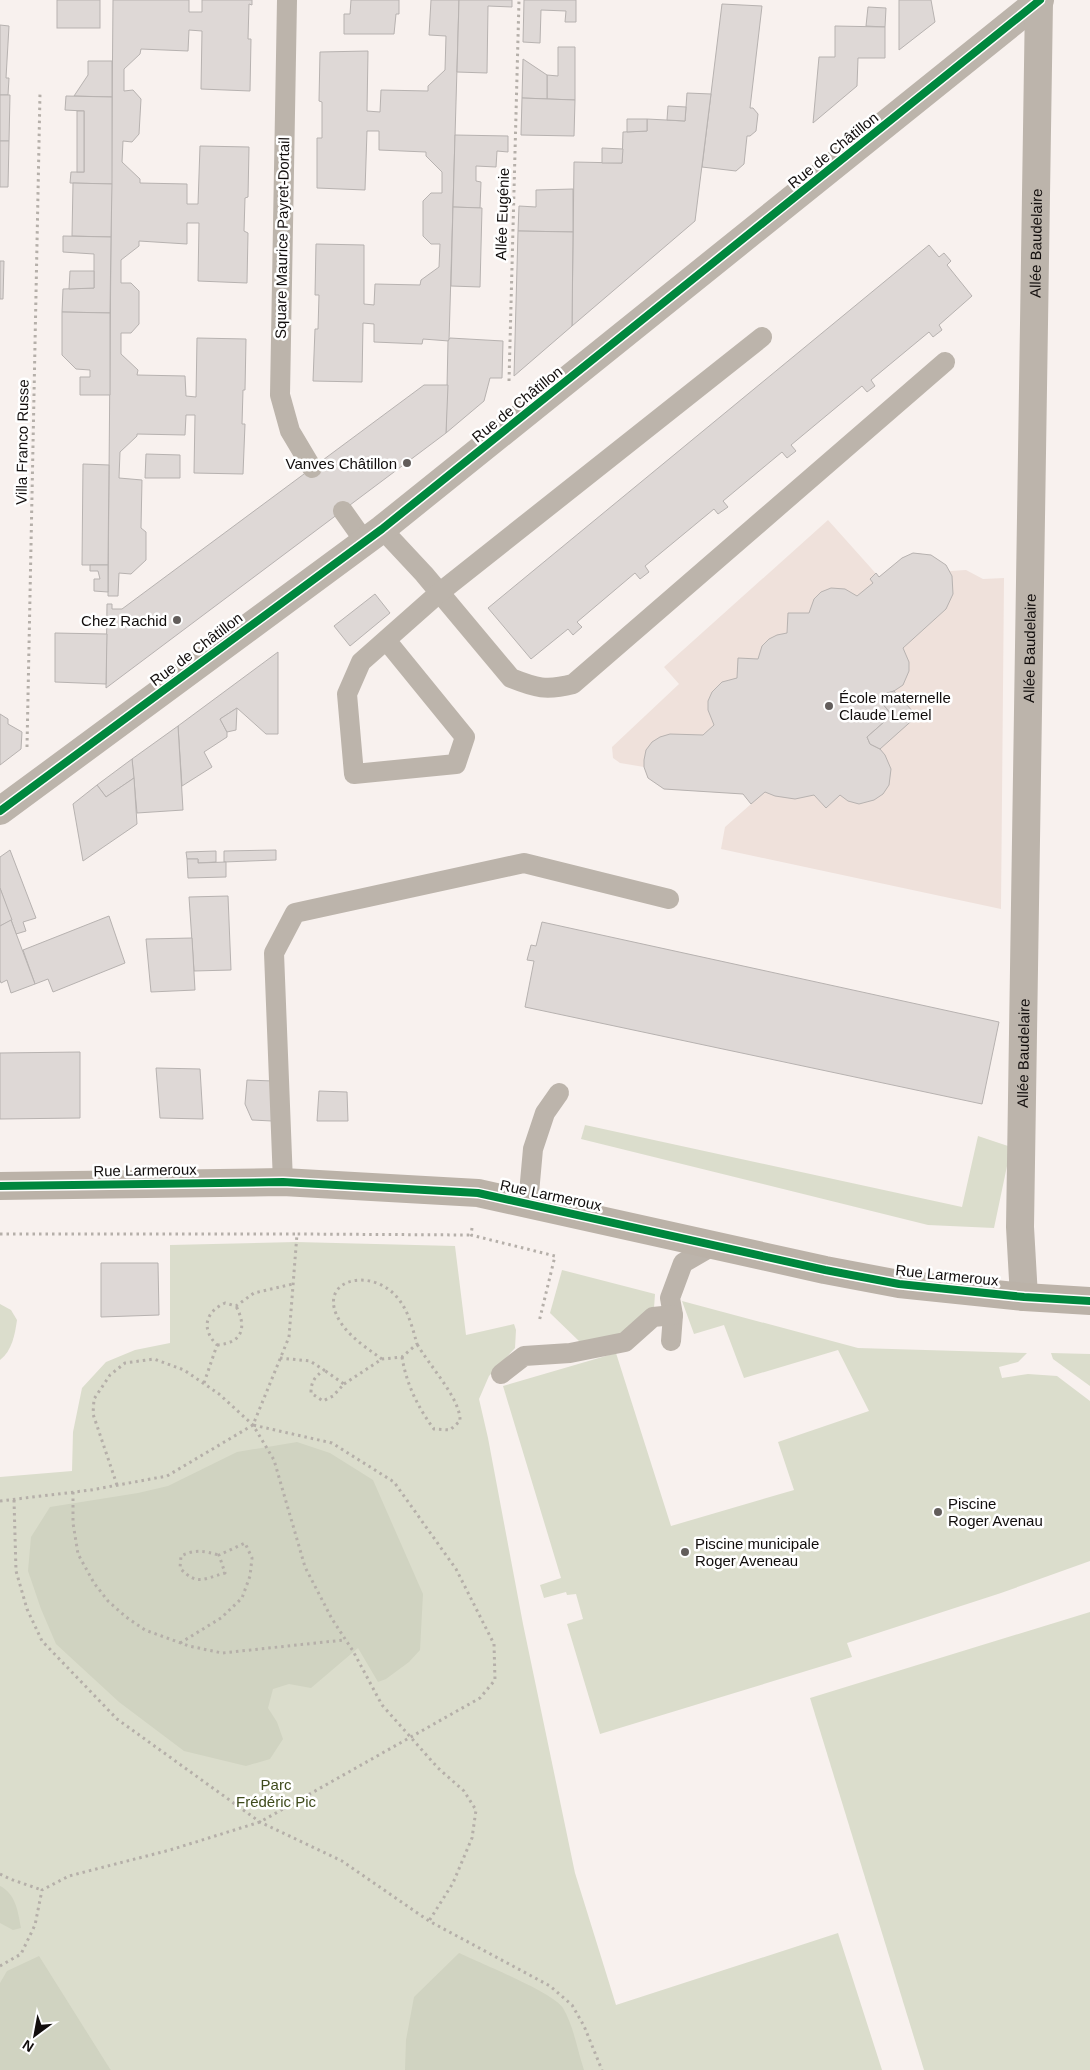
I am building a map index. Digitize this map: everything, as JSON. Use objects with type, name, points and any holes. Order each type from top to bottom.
[{"type":"main road","name":"Rue Larmeroux","points":[[0,1186],[283,1182],[478,1193],[825,1270],[899,1284],[1024,1297],[1090,1301]]},
{"type":"street","name":"Rue de Châtillon","points":[[0,811],[374,535],[1040,0]]},
{"type":"street","name":"Allée Baudelaire","points":[[1024,1297],[1020,1227],[1040,0]]},
{"type":"lane","name":"Square Maurice Payret-Dortail","points":[[288,0],[280,395],[290,431],[312,468]]},
{"type":"lane","points":[[386,640],[465,737],[456,764],[354,774],[347,694],[361,662],[439,593],[762,337]]},
{"type":"lane","points":[[343,511],[374,535],[439,593],[511,678],[528,685],[553,689],[573,684],[945,362]]},
{"type":"lane","points":[[283,1182],[274,953],[295,913],[524,864],[669,899]]},
{"type":"lane","points":[[528,1204],[533,1149],[545,1113],[559,1093]]},
{"type":"lane","points":[[671,1341],[673,1315],[670,1298],[683,1263],[714,1245]]},
{"type":"lane","points":[[501,1374],[524,1356],[570,1353],[625,1342],[653,1318],[673,1315]]},
{"type":"path","points":[[471,1235],[478,1193]]},
{"type":"path","points":[[0,1234],[471,1235],[554,1256],[538,1318]]},
{"type":"path","points":[[0,1501],[73,1492],[167,1476],[253,1425],[288,1338],[297,1234]]},
{"type":"path","points":[[382,1359],[348,1332],[341,1323],[334,1301],[340,1286],[358,1279],[368,1280],[379,1283],[400,1300],[417,1344],[450,1394],[460,1414],[460,1421],[450,1430],[434,1429],[429,1422],[405,1376],[402,1357]]},
{"type":"path","points":[[236,1306],[254,1293],[293,1284]]},
{"type":"path","points":[[225,1303],[236,1306],[242,1318],[243,1329],[237,1338],[226,1344],[217,1345],[210,1338],[208,1330],[207,1322],[210,1313],[225,1303]]},
{"type":"path","points":[[324,1370],[313,1379],[311,1393],[317,1398],[327,1400],[344,1384],[382,1359],[402,1357],[417,1344]]},
{"type":"path","points":[[204,1383],[217,1345]]},
{"type":"path","points":[[280,1358],[310,1361],[344,1384]]},
{"type":"path","points":[[117,1485],[93,1414],[94,1399],[110,1375],[125,1363],[154,1359],[184,1370],[220,1394],[253,1425],[274,1460],[304,1567],[344,1640],[382,1704],[438,1768],[464,1791],[476,1810],[472,1838],[453,1883],[429,1921]]},
{"type":"path","points":[[0,1874],[42,1890],[69,1876],[170,1850],[260,1822],[480,1698],[495,1680],[494,1644],[456,1569],[394,1482],[332,1443],[253,1425]]},
{"type":"path","points":[[73,1492],[73,1523],[78,1554],[94,1583],[108,1601],[145,1630],[180,1643],[222,1652],[344,1640]]},
{"type":"path","points":[[14,1500],[16,1571],[26,1609],[42,1641],[117,1719],[260,1822],[342,1862],[429,1921],[550,1986],[572,2005],[584,2026],[602,2070]]},
{"type":"path","points":[[180,1643],[221,1618],[242,1598],[250,1576],[252,1558],[244,1543],[219,1555],[199,1550],[190,1551],[181,1556],[180,1568],[189,1577],[199,1580],[225,1573],[219,1555]]},
{"type":"path","points":[[0,1966],[21,1954],[35,1925],[42,1890]]},
{"type":"shaded area","name":"École maternelle Claude Lemel","points":[[828,520],[879,577],[902,558],[919,553],[936,558],[950,571],[966,570],[983,579],[1004,578],[1001,909],[721,849],[725,827],[751,804],[743,794],[664,789],[648,778],[644,767],[620,763],[613,758],[612,747],[679,684],[664,667]]},
{"type":"green space","points":[[585,1125],[962,1207],[978,1136],[1011,1147],[994,1228],[928,1225],[581,1139]]},
{"type":"green space","name":"Parc Frédéric Pic","points":[[296,1242],[455,1246],[466,1335],[514,1324],[516,1330],[515,1348],[489,1376],[479,1399],[523,1624],[575,1873],[616,2005],[838,1933],[882,2070],[0,2070],[0,1477],[72,1471],[73,1432],[82,1388],[106,1362],[135,1350],[170,1343],[170,1245]]},
{"type":"green space","points":[[562,1270],[655,1294],[654,1308],[625,1336],[580,1342],[550,1313]]},
{"type":"green space","points":[[682,1301],[858,1348],[1027,1353],[1018,1362],[999,1367],[1002,1378],[1028,1374],[1057,1376],[1090,1401],[1090,1561],[1001,1593],[847,1643],[852,1657],[600,1734],[567,1624],[583,1619],[576,1594],[567,1595],[566,1592],[544,1598],[540,1585],[561,1578],[503,1386],[616,1353],[671,1526],[794,1490],[778,1442],[869,1411],[838,1350],[744,1378],[724,1325],[694,1334]]},
{"type":"green space","points":[[0,1304],[11,1310],[17,1320],[10,1347],[0,1360]]},
{"type":"green space","points":[[1051,1353],[1090,1354],[1090,1386],[1053,1359]]},
{"type":"green space","points":[[297,1442],[330,1453],[373,1480],[423,1594],[420,1650],[409,1662],[386,1679],[378,1682],[358,1648],[311,1688],[289,1684],[273,1689],[268,1708],[277,1722],[283,1739],[270,1759],[246,1766],[184,1751],[119,1702],[56,1644],[28,1571],[31,1537],[50,1507],[138,1493],[168,1486],[237,1452]]},
{"type":"green space","points":[[1090,1612],[1090,2070],[924,2070],[810,1698]]},
{"type":"green space","points":[[0,1886],[13,1899],[21,1928],[13,1930],[0,1923]]},
{"type":"green space","points":[[459,1953],[531,1986],[557,2002],[563,2008],[570,2023],[584,2070],[405,2070],[406,2040],[414,1997]]},
{"type":"green space","points":[[39,1956],[111,2070],[0,2070],[0,1983],[7,1971]]},
{"type":"building","points":[[57,0],[100,0],[100,28],[57,28]]},
{"type":"building","points":[[113,0],[189,0],[189,12],[202,12],[202,0],[252,0],[252,5],[249,4],[248,39],[251,39],[250,91],[201,89],[202,31],[189,30],[188,51],[141,49],[140,54],[124,69],[124,91],[133,90],[141,99],[139,134],[132,142],[123,141],[122,162],[140,179],[140,183],[187,184],[187,204],[198,204],[200,146],[249,147],[248,197],[245,198],[244,231],[248,233],[247,283],[198,281],[199,223],[187,223],[187,244],[139,241],[139,246],[121,260],[121,283],[131,283],[139,291],[139,324],[131,333],[121,333],[121,354],[138,370],[137,375],[185,376],[186,396],[196,397],[197,338],[246,339],[242,424],[245,424],[243,474],[194,473],[195,415],[186,415],[185,435],[137,434],[120,452],[119,478],[142,480],[141,528],[146,532],[146,560],[131,574],[119,573],[118,596],[108,596]]},
{"type":"building","points":[[351,0],[399,0],[399,14],[396,14],[394,34],[344,34],[344,14],[350,14]]},
{"type":"building","points":[[431,0],[459,0],[449,341],[423,339],[422,344],[374,342],[374,324],[363,323],[362,382],[313,381],[315,329],[318,329],[319,295],[315,295],[316,244],[364,245],[364,304],[374,305],[375,284],[420,285],[421,280],[439,267],[440,244],[431,244],[423,236],[423,201],[431,193],[442,193],[442,172],[426,156],[426,152],[379,150],[379,131],[367,131],[365,190],[317,188],[317,138],[322,138],[322,102],[319,101],[320,52],[368,51],[367,111],[380,112],[381,90],[428,91],[428,86],[445,70],[446,36],[429,35]]},
{"type":"building","points":[[459,0],[512,0],[512,7],[488,6],[487,73],[457,72]]},
{"type":"building","points":[[524,0],[576,0],[576,22],[565,22],[566,11],[541,10],[540,43],[523,42]]},
{"type":"building","points":[[899,0],[931,0],[935,22],[899,50]]},
{"type":"building","points":[[722,4],[762,6],[750,108],[753,108],[758,114],[756,131],[747,136],[744,164],[736,171],[702,167]]},
{"type":"building","points":[[868,7],[886,8],[885,27],[866,26]]},
{"type":"building","points":[[0,25],[9,26],[6,78],[9,78],[8,95],[0,95]]},
{"type":"building","points":[[835,26],[885,27],[885,58],[858,58],[857,86],[813,123],[819,57],[835,57]]},
{"type":"building","points":[[558,47],[575,47],[575,100],[547,99],[547,75],[558,76]]},
{"type":"building","points":[[523,59],[547,75],[547,99],[522,98]]},
{"type":"building","points":[[88,61],[112,61],[112,97],[74,96],[88,75]]},
{"type":"building","points":[[687,93],[711,94],[695,221],[572,326],[574,162],[622,163],[623,132],[647,131],[647,119],[685,121]]},
{"type":"building","points":[[0,95],[10,95],[9,141],[0,141]]},
{"type":"building","points":[[66,96],[112,97],[112,184],[70,183],[71,172],[84,172],[84,111],[65,110]]},
{"type":"building","points":[[522,98],[575,100],[574,136],[521,135]]},
{"type":"building","points":[[668,106],[686,107],[685,121],[667,120]]},
{"type":"building","points":[[77,111],[84,111],[84,172],[77,172]]},
{"type":"building","points":[[627,119],[647,119],[647,131],[627,132]]},
{"type":"building","points":[[455,135],[508,136],[508,152],[497,151],[496,167],[476,166],[476,181],[481,182],[480,208],[453,207]]},
{"type":"building","points":[[0,141],[9,141],[8,187],[0,187]]},
{"type":"building","points":[[602,148],[623,149],[622,163],[602,163]]},
{"type":"building","points":[[73,183],[112,184],[111,237],[72,236]]},
{"type":"building","points":[[573,189],[573,232],[518,231],[519,206],[536,207],[536,190]]},
{"type":"building","points":[[453,207],[482,208],[480,287],[451,286]]},
{"type":"building","points":[[518,231],[573,232],[572,326],[514,376]]},
{"type":"building","points":[[63,236],[111,237],[110,313],[62,312],[63,289],[94,288],[94,254],[63,252]]},
{"type":"building","points":[[929,245],[939,257],[944,253],[951,261],[947,265],[972,296],[939,325],[942,330],[933,337],[929,332],[871,380],[875,386],[867,392],[862,386],[791,445],[796,451],[787,458],[782,452],[723,501],[728,507],[718,514],[714,509],[645,566],[649,572],[640,579],[635,573],[577,622],[582,627],[573,635],[568,629],[531,659],[488,608]]},
{"type":"building","points":[[0,261],[4,261],[3,299],[0,299]]},
{"type":"building","points":[[70,271],[94,271],[94,288],[69,289]]},
{"type":"building","points":[[62,312],[110,313],[110,395],[80,395],[80,377],[90,377],[90,370],[76,369],[62,355]]},
{"type":"building","points":[[450,338],[503,341],[502,378],[490,378],[484,401],[446,433],[448,341]]},
{"type":"building","points":[[424,385],[448,385],[446,433],[106,688],[107,604],[112,604],[112,609],[122,609]]},
{"type":"building","points":[[146,454],[180,455],[180,478],[145,478]]},
{"type":"building","points":[[83,464],[109,465],[108,565],[82,565]]},
{"type":"building","points":[[913,553],[931,555],[946,565],[952,576],[953,594],[946,609],[903,648],[909,662],[909,671],[903,685],[894,691],[881,695],[881,702],[892,715],[867,737],[870,744],[880,749],[885,755],[891,769],[889,785],[883,794],[874,800],[859,804],[848,801],[840,795],[826,808],[814,795],[795,799],[775,796],[765,792],[751,804],[743,794],[664,789],[648,778],[644,767],[644,760],[646,750],[652,742],[670,734],[703,735],[714,725],[708,710],[708,701],[712,692],[722,682],[737,678],[738,658],[758,659],[762,646],[769,639],[787,633],[788,613],[809,613],[814,599],[821,592],[831,588],[845,589],[857,596],[873,583],[870,579],[876,573],[879,577],[902,558]]},
{"type":"building","points":[[90,565],[108,565],[108,592],[94,591],[94,579],[100,579],[98,571],[90,571]]},
{"type":"building","points":[[375,594],[390,613],[350,646],[334,626]]},
{"type":"building","points":[[55,633],[107,634],[106,684],[55,682]]},
{"type":"building","points":[[278,652],[278,734],[266,734],[237,708],[220,719],[227,732],[227,737],[204,752],[212,767],[182,786],[178,726]]},
{"type":"building","points":[[894,691],[917,716],[880,749],[870,744],[867,737],[892,715],[881,702],[881,695]]},
{"type":"building","points":[[237,708],[236,730],[227,732],[220,719]]},
{"type":"building","points":[[0,714],[8,719],[8,724],[22,732],[21,749],[0,765]]},
{"type":"building","points":[[178,726],[183,810],[137,813],[132,759]]},
{"type":"building","points":[[132,759],[134,778],[106,797],[97,785]]},
{"type":"building","points":[[134,778],[137,824],[83,861],[73,804],[97,785],[106,797]]},
{"type":"building","points":[[10,850],[36,918],[23,922],[26,931],[16,934],[0,888],[0,857]]},
{"type":"building","points":[[276,850],[276,860],[224,862],[224,851]]},
{"type":"building","points":[[216,851],[216,862],[198,863],[198,859],[187,859],[186,852]]},
{"type":"building","points":[[187,859],[198,859],[198,863],[226,862],[226,877],[188,878]]},
{"type":"building","points":[[0,888],[12,920],[0,926]]},
{"type":"building","points":[[228,896],[231,970],[194,971],[189,897]]},
{"type":"building","points":[[109,916],[125,963],[53,992],[48,979],[35,984],[23,950]]},
{"type":"building","points":[[11,920],[35,984],[11,993],[7,980],[1,983],[0,980],[0,926]]},
{"type":"building","points":[[542,922],[999,1022],[982,1104],[525,1007],[534,961],[527,960],[531,945],[536,946]]},
{"type":"building","points":[[192,938],[195,990],[151,992],[146,939]]},
{"type":"building","points":[[80,1052],[80,1118],[0,1119],[0,1053]]},
{"type":"building","points":[[156,1068],[200,1069],[203,1119],[160,1118]]},
{"type":"building","points":[[247,1080],[273,1081],[272,1121],[252,1120],[245,1104]]},
{"type":"building","points":[[319,1091],[347,1092],[348,1121],[317,1121]]},
{"type":"building","points":[[101,1263],[158,1263],[159,1315],[101,1317]]},
{"type":"cycle path","points":[[0,811],[382,529],[1040,0]]},
{"type":"cycle path","points":[[0,1186],[283,1182],[478,1193],[825,1270],[899,1284],[1024,1297],[1090,1301]]},
{"type":"place","name":"Vanves Châtillon","points":[[407,463]]},
{"type":"place","name":"Chez Rachid","points":[[177,620]]},
{"type":"place","name":"École maternelle Claude Lemel","points":[[829,706]]},
{"type":"place","name":"Piscine Roger Avenau","points":[[938,1512]]},
{"type":"place","name":"Piscine municipale Roger Aveneau","points":[[685,1552]]}]
